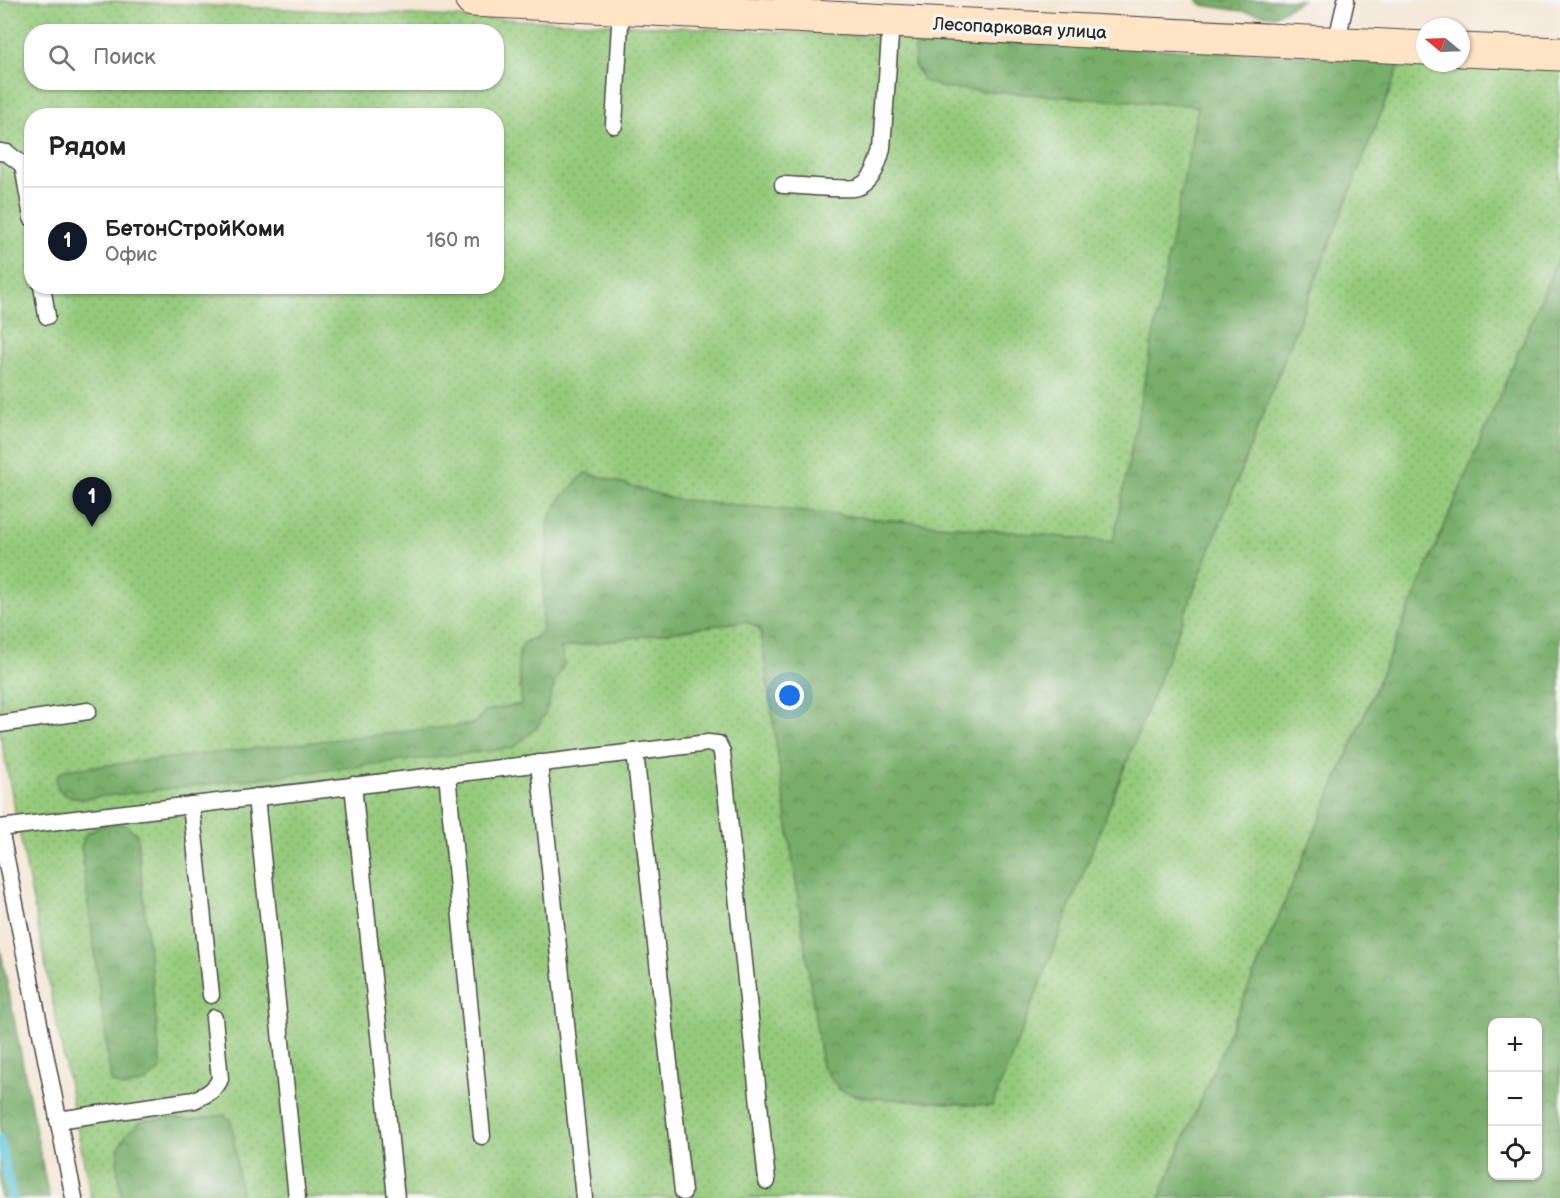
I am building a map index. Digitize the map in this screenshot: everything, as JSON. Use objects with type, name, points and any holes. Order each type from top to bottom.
[{"type":"street","name":"Лесопарковая улица","points":[[472,0],[639,6],[891,22],[1416,48]]},
{"type":"street","points":[[1470,50],[1560,54]]},
{"type":"lane","points":[[1336,44],[1346,0]]},
{"type":"lane","points":[[614,125],[639,6]]},
{"type":"lane","points":[[783,185],[857,188],[869,180],[879,163],[882,148],[891,22]]},
{"type":"lane","points":[[0,152],[7,153],[23,165],[24,171]]},
{"type":"lane","points":[[43,294],[47,316]]},
{"type":"lane","points":[[0,724],[88,711]]},
{"type":"lane","points":[[74,1198],[0,828],[708,743],[718,744],[722,752],[767,1180]]},
{"type":"lane","points":[[635,752],[683,1192]]},
{"type":"lane","points":[[539,763],[584,1198]]},
{"type":"lane","points":[[447,774],[482,1136]]},
{"type":"lane","points":[[353,785],[396,1198]]},
{"type":"lane","points":[[256,797],[297,1198]]},
{"type":"lane","points":[[191,805],[211,995]]},
{"type":"lane","points":[[58,1120],[194,1100],[208,1095],[218,1086],[220,1079],[214,1018]]},
{"type":"green space","points":[[0,0],[110,1],[916,38],[914,65],[924,81],[943,88],[1199,106],[1114,542],[673,499],[585,473],[560,499],[547,524],[549,544],[544,574],[542,634],[561,648],[746,621],[760,629],[822,1066],[862,1097],[992,1106],[1402,59],[1416,61],[1416,72],[1470,72],[1470,64],[1560,69],[1560,254],[1159,1198],[91,1198],[0,733]]},
{"type":"green space","points":[[1197,0],[1302,0],[1274,16],[1202,5]]},
{"type":"green space","points":[[916,38],[1402,59],[992,1106],[862,1097],[840,1090],[822,1066],[760,629],[746,621],[561,648],[564,664],[555,682],[546,712],[538,726],[513,748],[82,799],[59,790],[56,782],[57,776],[64,770],[474,724],[485,711],[521,704],[518,663],[520,648],[524,643],[542,634],[544,573],[549,544],[547,524],[560,499],[585,473],[673,499],[1113,542],[1198,106],[943,88],[924,81],[914,64]]},
{"type":"green space","points":[[1560,254],[1560,1198],[1159,1198]]},
{"type":"green space","points":[[123,824],[137,834],[161,1069],[145,1082],[123,1088],[111,1081],[81,847],[85,835],[101,825]]},
{"type":"green space","points":[[0,947],[49,1198],[0,1198]]},
{"type":"green space","points":[[224,1115],[232,1123],[241,1198],[122,1198],[117,1165],[119,1147],[127,1133],[142,1121],[173,1118],[189,1120]]},
{"type":"waterway","points":[[0,1139],[12,1198]]},
{"type":"place","name":"БетонСтройКоми","points":[[92,527]]}]
